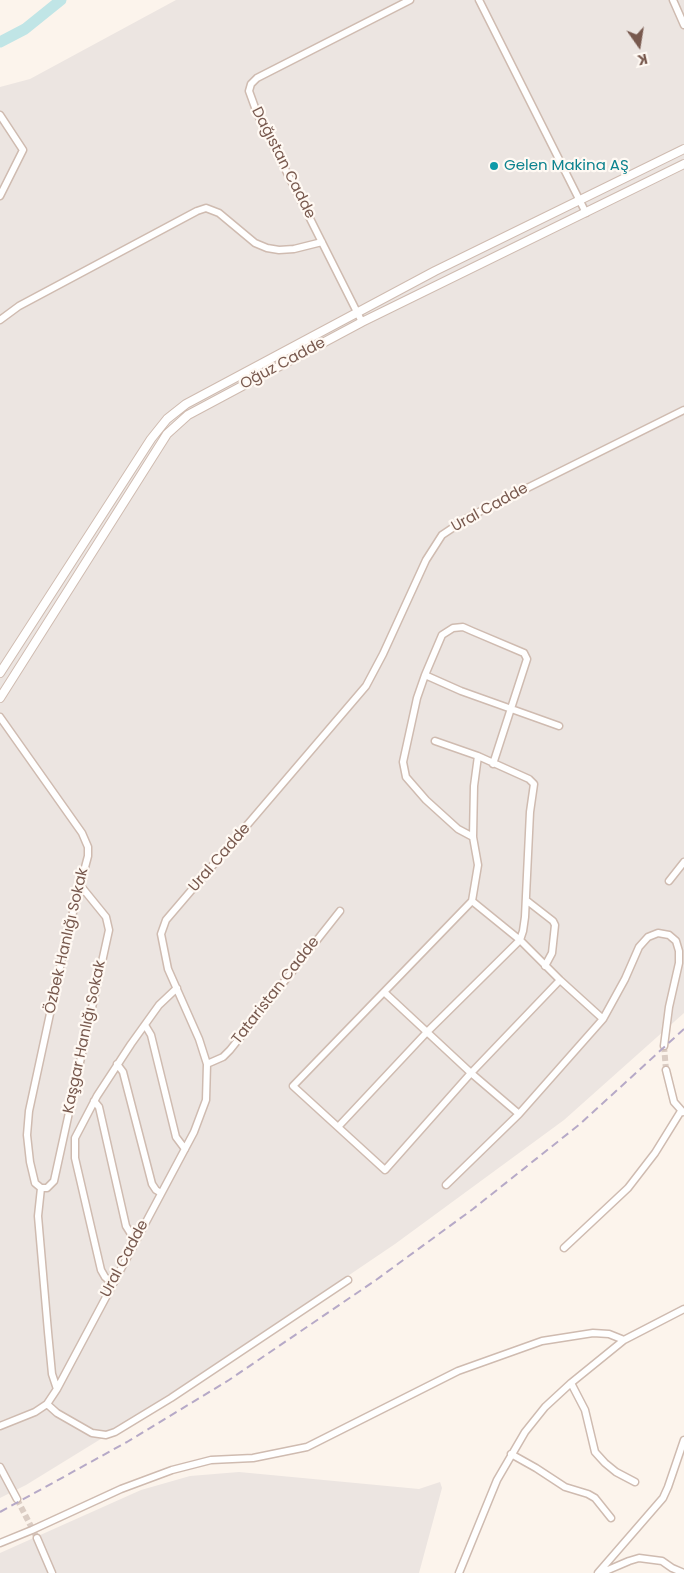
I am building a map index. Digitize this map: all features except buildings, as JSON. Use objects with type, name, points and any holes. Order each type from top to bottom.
[{"type":"street","name":"Dağıstan Cadde","points":[[362,322],[251,101],[249,91],[251,84],[257,78],[410,0]]},
{"type":"street","points":[[479,0],[586,213]]},
{"type":"street","points":[[673,0],[684,25]]},
{"type":"street","points":[[0,115],[23,150],[0,196]]},
{"type":"street","name":"Oğuz Cadde","points":[[0,673],[151,439],[166,419],[186,404],[356,312],[435,271],[684,149]]},
{"type":"street","name":"Oğuz Cadde","points":[[0,698],[167,434],[188,415],[362,322],[684,164]]},
{"type":"street","points":[[0,320],[19,306],[206,208],[219,213],[255,243],[267,248],[279,250],[294,249],[322,242]]},
{"type":"street","name":"Ural Cadde","points":[[0,1426],[36,1412],[47,1404],[57,1389],[194,1132],[206,1100],[207,1064],[199,1039],[168,969],[161,934],[166,920],[366,686],[383,654],[426,560],[442,535],[469,517],[684,410]]},
{"type":"street","points":[[473,837],[458,829],[426,800],[412,785],[402,762],[417,698],[425,675],[437,643],[449,629],[458,627],[472,631],[527,656],[528,661],[510,708],[493,764]]},
{"type":"street","points":[[425,675],[460,691],[559,726]]},
{"type":"street","name":"Özbek Hanlığı Sokak","points":[[0,717],[85,838],[88,847],[88,856],[67,935],[29,1111],[27,1135],[30,1162],[36,1184],[41,1188]]},
{"type":"street","points":[[338,1127],[427,1032],[520,940],[525,917],[528,831],[534,784],[529,779],[478,756],[435,741]]},
{"type":"street","points":[[478,756],[474,786],[473,837],[478,865],[472,902],[293,1086],[385,1170],[471,1073],[560,980]]},
{"type":"street","points":[[669,881],[684,862]]},
{"type":"street","name":"Kaşgar Hanlığı Sokak","points":[[41,1188],[47,1188],[54,1181],[109,930],[106,917],[80,885]]},
{"type":"street","points":[[526,900],[553,921],[555,925],[552,953],[545,966]]},
{"type":"street","points":[[472,902],[520,940],[545,966],[604,1019]]},
{"type":"street","name":"Tataristan Cadde","points":[[207,1064],[223,1057],[230,1050],[340,911]]},
{"type":"street","points":[[446,1185],[520,1114],[604,1019],[625,979],[639,946],[648,937],[658,933],[668,935],[676,940],[679,951],[679,963],[669,1006],[664,1046]]},
{"type":"street","points":[[112,1283],[101,1270],[74,1153],[77,1134],[94,1101],[118,1064],[160,1005],[177,988]]},
{"type":"street","points":[[384,992],[471,1073],[520,1114]]},
{"type":"street","points":[[145,1025],[151,1035],[176,1137],[185,1149]]},
{"type":"street","points":[[118,1064],[123,1072],[152,1184],[161,1192]]},
{"type":"street","points":[[564,1248],[628,1188],[655,1153],[682,1112],[674,1102],[666,1070]]},
{"type":"street","points":[[94,1101],[99,1107],[126,1226],[136,1238]]},
{"type":"street","points":[[41,1188],[38,1216],[52,1374],[57,1389]]},
{"type":"street","points":[[47,1404],[92,1433],[106,1435],[115,1432],[171,1398],[348,1280]]},
{"type":"street","points":[[459,1573],[497,1480],[525,1432],[545,1407],[624,1340],[684,1309]]},
{"type":"street","points":[[0,1543],[121,1489],[172,1470],[211,1460],[253,1458],[307,1447],[458,1371],[542,1341],[593,1334],[610,1334],[624,1340]]},
{"type":"street","points":[[571,1383],[585,1410],[595,1452],[616,1472],[635,1482]]},
{"type":"street","points":[[600,1573],[663,1498],[684,1440]]},
{"type":"street","points":[[511,1454],[565,1487],[595,1498],[611,1518]]},
{"type":"street","points":[[0,1467],[17,1499]]},
{"type":"street","points":[[37,1538],[52,1573]]},
{"type":"street","points":[[600,1573],[639,1558],[662,1561],[684,1573]]},
{"type":"shaded area","points":[[176,0],[684,0],[684,1013],[564,1120],[395,1244],[169,1397],[26,1485],[0,1498],[0,87],[30,79]]},
{"type":"shaded area","points":[[239,1472],[419,1489],[440,1482],[442,1488],[419,1573],[0,1573],[0,1553],[141,1490],[190,1476]]},
{"type":"waterway","points":[[0,42],[25,29],[61,0]]},
{"type":"tunnel","points":[[664,1046],[666,1070]]},
{"type":"tunnel","points":[[17,1499],[37,1538]]},
{"type":"railway","points":[[0,1512],[127,1442],[229,1380],[376,1280],[473,1209],[580,1124],[684,1029]]},
{"type":"place","name":"Gelen Makina AŞ","points":[[494,166]]}]
